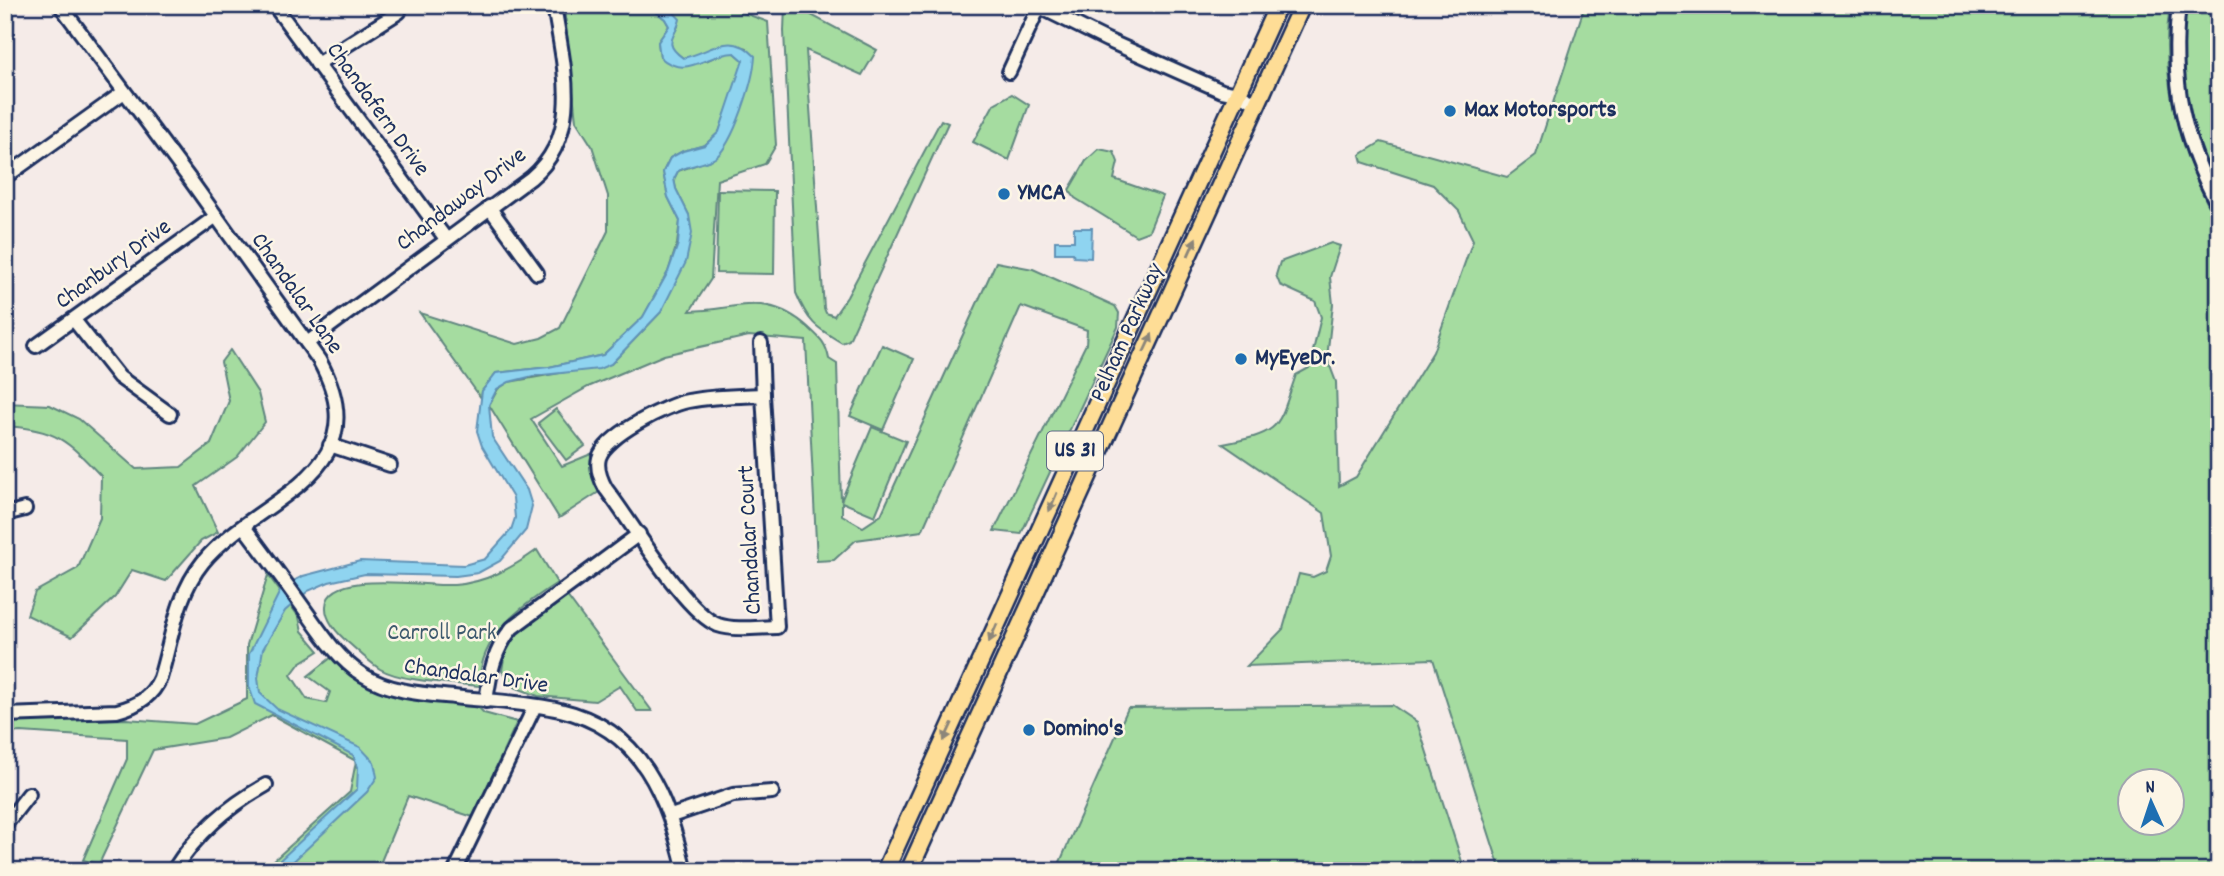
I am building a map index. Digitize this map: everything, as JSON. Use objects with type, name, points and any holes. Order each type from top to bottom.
[{"type":"main road","name":"Pelham Parkway","points":[[885,871],[1278,5]]},
{"type":"main road","name":"Pelham Parkway","points":[[909,871],[1302,5]]},
{"type":"main road","points":[[1266,31],[1286,40]]},
{"type":"main road","points":[[1218,137],[1237,147]]},
{"type":"main road","points":[[1141,306],[1164,309]]},
{"type":"main road","points":[[1029,555],[1048,563]]},
{"type":"main road","points":[[977,670],[996,678]]},
{"type":"main road","points":[[928,776],[948,784]]},
{"type":"street","name":"Chandalar Lane","points":[[5,715],[117,711],[139,704],[150,694],[160,678],[180,605],[201,565],[215,549],[311,476],[325,457],[335,426],[334,395],[329,379],[307,343],[60,5]]},
{"type":"street","name":"Chandafern Drive","points":[[274,5],[446,240]]},
{"type":"street","name":"Chandaway Drive","points":[[307,343],[537,173],[551,155],[562,134],[567,98],[554,5]]},
{"type":"street","points":[[2179,5],[2175,50],[2179,103],[2190,145],[2204,180],[2219,207]]},
{"type":"street","points":[[1009,72],[1038,6],[1107,40],[1257,103]]},
{"type":"street","points":[[317,64],[399,12]]},
{"type":"street","points":[[5,177],[124,92]]},
{"type":"street","points":[[489,207],[537,273]]},
{"type":"street","name":"Chanbury Drive","points":[[36,346],[215,217]]},
{"type":"street","points":[[74,320],[119,377],[170,414]]},
{"type":"street","name":"Chandalar Court","points":[[761,343],[764,395],[777,627],[732,628],[705,618],[678,590],[601,481],[599,458],[605,448],[641,420],[672,405],[706,398],[764,395]]},
{"type":"street","points":[[330,445],[390,465]]},
{"type":"street","points":[[5,514],[25,509]]},
{"type":"street","name":"Chandalar Drive","points":[[244,527],[341,656],[355,670],[397,689],[535,706],[574,715],[599,726],[623,743],[649,771],[662,794],[671,816],[685,871]]},
{"type":"street","points":[[486,701],[492,662],[512,628],[639,534]]},
{"type":"street","points":[[455,871],[535,706]]},
{"type":"street","points":[[173,871],[191,845],[213,821],[266,785]]},
{"type":"street","points":[[671,816],[733,795],[772,792]]},
{"type":"street","points":[[5,825],[29,794]]},
{"type":"green space","points":[[564,5],[647,5],[665,19],[669,26],[658,42],[660,57],[706,61],[723,53],[735,53],[743,60],[742,68],[719,132],[705,145],[670,158],[663,172],[668,197],[680,221],[677,244],[668,272],[643,317],[603,355],[549,367],[496,373],[482,391],[481,398],[420,313],[517,344],[541,338],[560,328],[608,231],[608,196],[592,146],[576,121]]},
{"type":"green space","points":[[667,5],[723,5],[768,22],[776,145],[765,164],[717,180],[711,279],[690,311],[752,305],[780,309],[794,316],[822,341],[829,359],[837,364],[841,501],[872,427],[906,441],[875,516],[842,502],[842,515],[863,527],[881,515],[996,262],[1033,269],[1115,306],[1119,313],[1118,327],[1021,534],[994,531],[1086,344],[1087,330],[1021,306],[922,531],[856,540],[834,560],[817,561],[806,341],[749,336],[664,355],[588,387],[531,419],[562,466],[591,454],[593,471],[602,490],[559,518],[489,405],[498,389],[509,382],[611,364],[661,312],[689,215],[674,179],[678,171],[713,159],[723,149],[747,48],[727,44],[683,58],[673,50],[670,41],[678,26]]},
{"type":"green space","points":[[785,5],[811,5],[811,15],[877,50],[862,75],[806,50],[826,313],[834,316],[847,297],[941,120],[948,123],[849,340],[842,343],[813,323],[796,293]]},
{"type":"green space","points":[[1585,5],[2170,5],[2167,63],[2176,119],[2194,174],[2219,226],[2219,871],[1501,871],[1433,659],[1247,666],[1283,629],[1299,574],[1313,577],[1326,571],[1331,556],[1324,513],[1223,444],[1257,436],[1275,425],[1285,407],[1296,375],[1309,368],[1321,317],[1315,301],[1280,285],[1276,275],[1280,262],[1331,243],[1340,246],[1330,277],[1333,304],[1327,358],[1336,382],[1339,486],[1356,477],[1433,352],[1473,240],[1459,211],[1433,185],[1362,162],[1360,155],[1381,142],[1507,177],[1536,155]]},
{"type":"green space","points":[[2184,5],[2219,5],[2219,190],[2199,146],[2186,100],[2182,53]]},
{"type":"green space","points":[[1012,94],[1029,105],[1009,160],[973,142],[994,104]]},
{"type":"green space","points":[[1099,149],[1114,152],[1118,162],[1114,179],[1163,196],[1149,231],[1136,236],[1075,198],[1069,190],[1086,161]]},
{"type":"green space","points":[[718,190],[775,191],[774,274],[716,273]]},
{"type":"green space","points":[[882,345],[914,359],[883,430],[850,416]]},
{"type":"green space","points":[[230,350],[258,393],[265,422],[237,457],[196,486],[218,532],[201,541],[166,581],[132,570],[115,597],[72,637],[27,615],[35,592],[78,568],[100,518],[101,476],[79,453],[59,439],[37,430],[5,426],[5,403],[50,405],[79,419],[136,469],[181,467],[211,444],[229,401],[221,362]]},
{"type":"green space","points":[[556,409],[585,446],[566,460],[538,423]]},
{"type":"green space","name":"Carroll Park","points":[[537,550],[557,583],[516,613],[494,638],[481,669],[480,686],[401,677],[380,669],[334,628],[326,612],[331,594],[343,587],[381,582],[465,584],[498,574]]},
{"type":"green space","points":[[268,575],[299,617],[302,631],[319,651],[300,663],[291,675],[307,699],[326,703],[330,692],[308,676],[332,657],[358,677],[475,704],[484,713],[517,722],[473,817],[408,796],[377,871],[262,871],[350,792],[356,761],[272,715],[226,738],[153,750],[99,864],[83,860],[127,759],[127,739],[5,733],[5,721],[126,719],[195,724],[247,699],[247,645]]},
{"type":"green space","points":[[567,596],[652,711],[637,711],[620,686],[595,701],[538,696],[514,687],[502,671],[504,657],[516,636],[534,619]]},
{"type":"green space","points":[[1392,705],[1417,722],[1465,871],[1056,871],[1128,708]]},
{"type":"water","points":[[647,5],[667,5],[680,19],[671,44],[683,58],[729,44],[746,48],[755,56],[742,110],[722,151],[711,160],[678,171],[674,179],[689,215],[692,233],[686,262],[661,312],[611,364],[599,369],[533,376],[509,382],[497,389],[489,405],[492,437],[527,490],[532,506],[526,530],[500,561],[478,573],[456,576],[365,574],[329,582],[308,591],[285,611],[263,649],[258,678],[260,693],[277,709],[360,747],[374,762],[377,777],[367,792],[283,871],[268,871],[357,789],[358,767],[353,755],[255,704],[249,686],[249,654],[282,587],[303,576],[360,561],[464,565],[485,559],[511,530],[515,518],[513,498],[482,446],[477,431],[482,391],[496,373],[549,367],[603,355],[643,317],[668,272],[678,244],[680,221],[668,197],[663,172],[670,158],[705,145],[719,132],[743,60],[735,53],[688,66],[669,64],[660,57],[658,42],[669,26],[665,19]]},
{"type":"water","points":[[1074,228],[1092,228],[1091,258],[1074,257],[1073,253],[1055,253],[1055,241],[1074,241]]},
{"type":"place","name":"Max Motorsports","points":[[1450,111]]},
{"type":"place","name":"YMCA","points":[[1004,194]]},
{"type":"place","name":"MyEyeDr.","points":[[1241,359]]},
{"type":"place","name":"Domino's","points":[[1029,730]]}]
